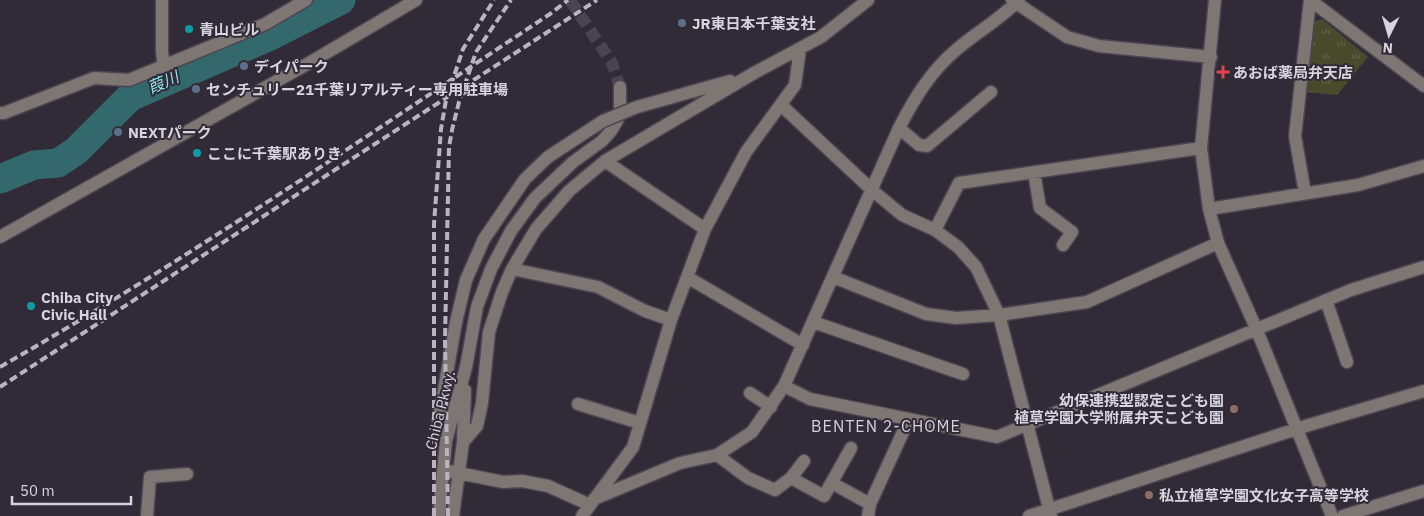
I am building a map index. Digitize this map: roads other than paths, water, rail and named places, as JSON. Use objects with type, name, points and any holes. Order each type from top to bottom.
[{"type":"street","points":[[162,0],[162,52],[164,67]]},
{"type":"street","points":[[0,113],[94,78],[129,80],[264,24],[306,0]]},
{"type":"street","points":[[0,237],[300,68],[416,0]]},
{"type":"street","points":[[463,442],[477,426],[482,403],[489,332],[512,268],[536,229],[569,191],[605,161],[754,73],[800,49],[821,36],[868,0]]},
{"type":"street","points":[[1215,0],[1201,148],[1209,209],[1218,243],[1256,328],[1332,516]]},
{"type":"street","points":[[1305,194],[1295,136],[1310,0],[1424,86]]},
{"type":"street","points":[[589,507],[680,463],[717,455],[752,432],[784,386],[898,128],[914,98],[935,71],[955,50],[1003,16],[1016,1],[1067,37],[1082,43],[1211,57]]},
{"type":"street","points":[[589,507],[633,447],[671,320],[705,229],[746,152],[795,85],[800,49]]},
{"type":"street","points":[[446,441],[438,424],[456,322],[466,280],[484,239],[525,179],[548,156],[602,121],[675,95],[707,88],[754,73]]},
{"type":"street","points":[[466,367],[477,307],[491,269],[511,231],[535,198],[573,162],[602,141],[611,131],[617,121],[620,109],[620,87]]},
{"type":"street","points":[[898,128],[919,145],[928,146],[991,92]]},
{"type":"street","points":[[781,105],[872,190],[902,215],[935,230],[958,247],[976,266],[999,315],[1050,513]]},
{"type":"street","points":[[935,230],[959,183],[1201,148]]},
{"type":"street","points":[[605,161],[705,229]]},
{"type":"street","points":[[1209,209],[1358,185],[1424,166]]},
{"type":"street","points":[[1034,172],[1040,208],[1072,232],[1063,245]]},
{"type":"street","points":[[833,277],[926,314],[956,318],[999,315],[1088,302],[1218,243]]},
{"type":"street","points":[[784,386],[810,399],[997,437],[1028,426],[1256,328],[1351,290],[1424,267]]},
{"type":"street","points":[[512,268],[598,287],[645,311],[671,320]]},
{"type":"street","points":[[687,277],[803,345]]},
{"type":"street","points":[[1326,300],[1347,362]]},
{"type":"street","points":[[813,322],[962,374]]},
{"type":"street","name":"Chiba Pkwy.","points":[[439,516],[446,441],[466,367]]},
{"type":"street","name":"Chiba Pkwy.","points":[[453,516],[463,442],[466,367]]},
{"type":"street","points":[[1029,516],[1050,513],[1297,430],[1424,391]]},
{"type":"street","points":[[750,393],[771,406]]},
{"type":"street","points":[[578,404],[640,423]]},
{"type":"street","points":[[832,483],[869,510],[909,418]]},
{"type":"street","points":[[791,478],[824,496],[852,448]]},
{"type":"street","points":[[717,455],[748,478],[776,490],[791,478],[804,461]]},
{"type":"street","points":[[444,470],[503,482],[522,481],[548,486],[589,507]]},
{"type":"street","points":[[148,516],[150,477],[187,474]]},
{"type":"street","points":[[1343,516],[1424,491]]},
{"type":"waterway","name":"葭川","points":[[0,179],[34,165],[58,163],[76,151],[130,97],[268,37],[341,0]]},
{"type":"tunnel","points":[[570,0],[612,63],[620,87]]},
{"type":"railway","points":[[434,516],[434,224],[441,129],[446,100],[463,49],[494,0]]},
{"type":"railway","points":[[448,516],[445,339],[449,147],[459,102],[476,52],[511,0]]},
{"type":"railway","points":[[0,367],[70,326],[209,239],[346,150],[550,14],[568,0]]},
{"type":"railway","points":[[0,387],[597,0]]},
{"type":"place","name":"JR東日本千葉支社","points":[[682,23]]},
{"type":"place","name":"青山ビル","points":[[189,29]]},
{"type":"place","name":"デイパーク","points":[[244,66]]},
{"type":"place","name":"あおば薬局弁天店","points":[[1223,72]]},
{"type":"place","name":"センチュリー21千葉リアルティー専用駐車場","points":[[196,89]]},
{"type":"place","name":"NEXTパーク","points":[[118,132]]},
{"type":"place","name":"ここに千葉駅ありき","points":[[197,153]]},
{"type":"place","name":"Chiba City Civic Hall","points":[[31,306]]},
{"type":"place","name":"幼保連携型認定こども園 植草学園大学附属弁天こども園","points":[[1234,409]]},
{"type":"place","name":"私立植草学園文化女子高等学校","points":[[1149,495]]},
{"type":"district","name":"BENTEN 2-CHOME","points":[[886,426]]}]
